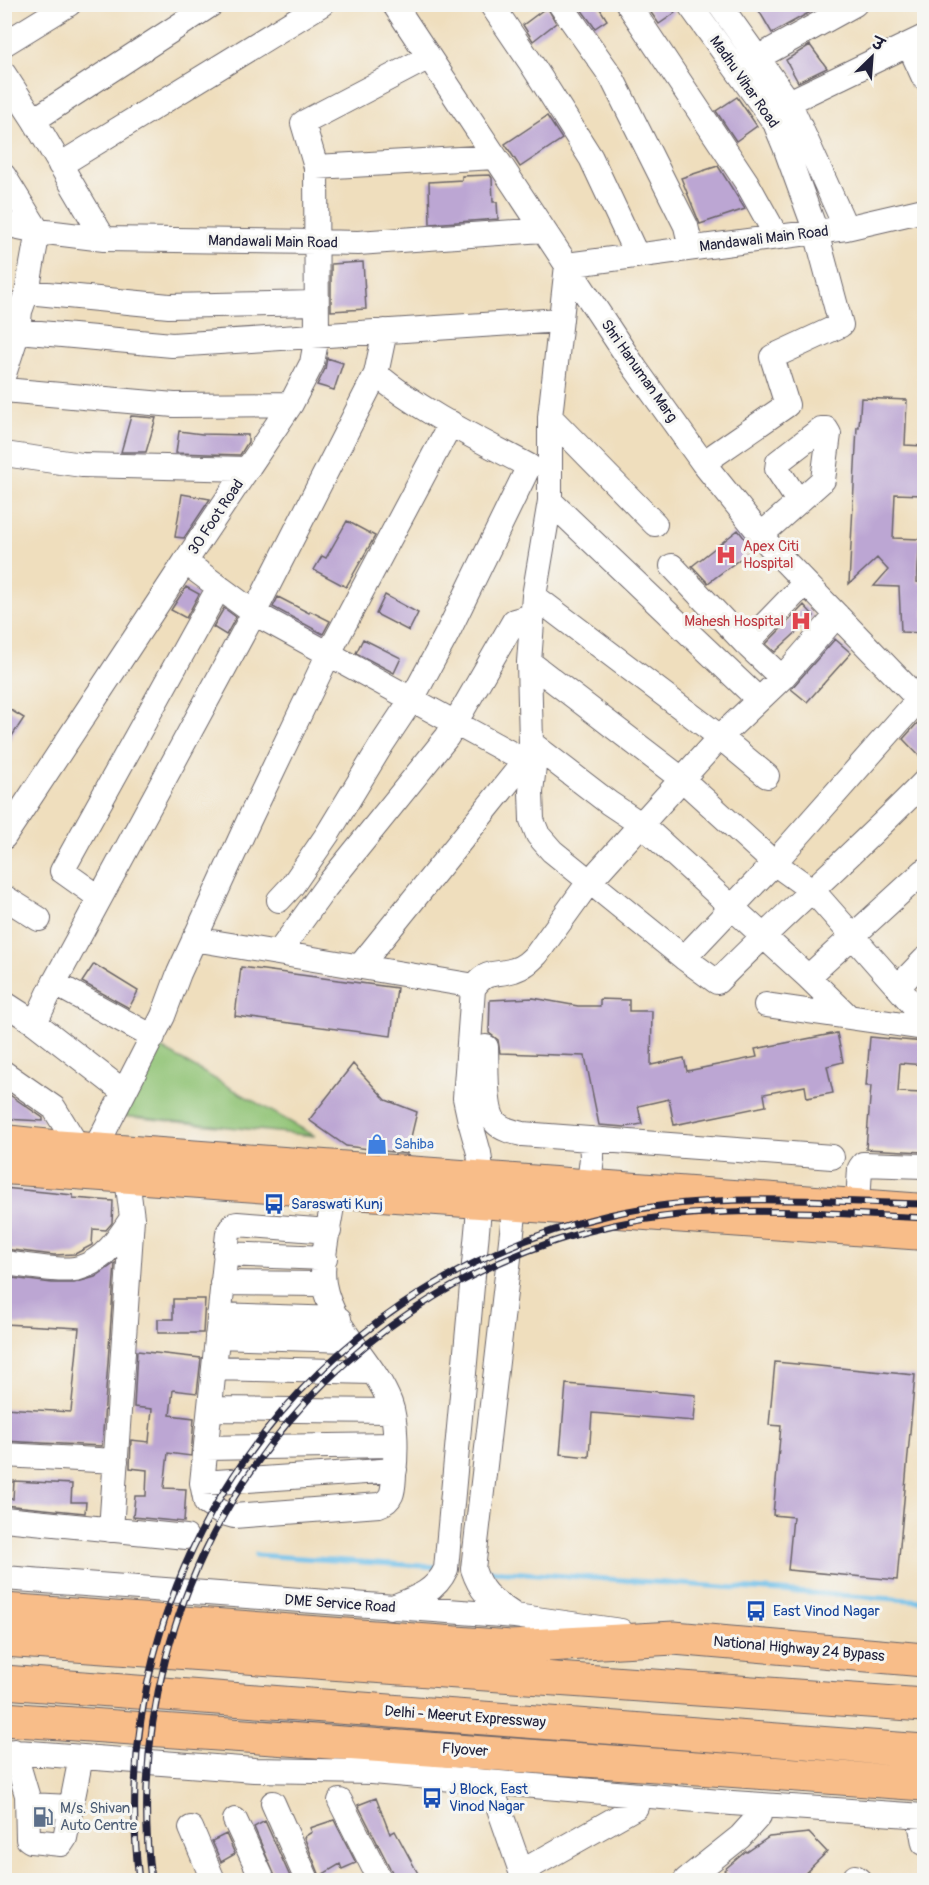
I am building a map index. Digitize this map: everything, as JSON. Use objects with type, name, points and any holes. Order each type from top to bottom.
[{"type":"highway","points":[[4,1610],[499,1646],[674,1638]]},
{"type":"highway","name":"National Highway 24 Bypass","points":[[674,1638],[924,1660]]},
{"type":"highway","points":[[4,1640],[924,1705]]},
{"type":"highway","name":"Delhi - Meerut Expressway","points":[[4,1683],[924,1752]]},
{"type":"highway","name":"Flyover","points":[[4,1719],[241,1735],[372,1758],[469,1751],[924,1784]]},
{"type":"main road","points":[[4,1140],[924,1235]]},
{"type":"main road","points":[[4,1169],[334,1193],[481,1190]]},
{"type":"main road","points":[[513,1192],[589,1184],[924,1209]]},
{"type":"street","points":[[4,44],[69,4]]},
{"type":"street","points":[[34,120],[213,4]]},
{"type":"street","points":[[60,165],[322,4]]},
{"type":"street","name":"Shri Hanuman Marg","points":[[394,4],[635,368],[703,463],[761,535],[922,702]]},
{"type":"street","points":[[490,4],[531,63],[591,158],[637,256]]},
{"type":"street","points":[[560,4],[611,76],[686,226],[691,248]]},
{"type":"street","points":[[628,4],[747,183],[777,237]]},
{"type":"street","name":"Madhu Vihar Road","points":[[689,4],[775,123],[786,147],[816,232],[841,325],[772,357],[787,405],[703,463]]},
{"type":"street","name":"Madhu Vihar Road","points":[[719,4],[789,102],[846,228]]},
{"type":"street","points":[[740,76],[757,58],[855,4]]},
{"type":"street","points":[[789,102],[917,41],[924,78]]},
{"type":"street","name":"30 Foot Road","points":[[429,57],[303,123],[316,167],[317,336],[312,363],[291,404],[185,562],[254,613],[456,723],[530,757],[642,825],[849,1017]]},
{"type":"street","points":[[4,74],[34,120],[104,240]]},
{"type":"street","points":[[316,167],[495,157]]},
{"type":"street","points":[[4,176],[38,231],[17,310],[5,375],[174,405],[291,404]]},
{"type":"street","name":"Mandawali Main Road","points":[[567,265],[846,228],[924,210]]},
{"type":"street","name":"Mandawali Main Road","points":[[4,224],[104,240],[357,243],[543,230]]},
{"type":"street","points":[[279,900],[292,886],[327,836],[412,699],[539,468],[550,417],[567,265]]},
{"type":"street","points":[[17,310],[316,303]]},
{"type":"street","points":[[17,310],[172,345],[561,320]]},
{"type":"street","points":[[35,1023],[54,983],[254,613],[376,374],[385,331]]},
{"type":"street","points":[[376,374],[451,423],[539,468],[550,501],[533,606],[529,662],[532,820],[538,835],[552,851],[684,958],[717,982],[762,936],[813,891],[924,782]]},
{"type":"street","points":[[550,417],[655,524]]},
{"type":"street","points":[[4,1072],[54,1108],[86,1148],[124,1092],[153,1037],[194,939],[329,653],[451,423]]},
{"type":"street","points":[[4,454],[82,465],[248,469]]},
{"type":"street","points":[[550,501],[758,699]]},
{"type":"street","points":[[761,535],[798,501]]},
{"type":"street","points":[[4,837],[185,562]]},
{"type":"street","points":[[672,566],[746,644],[782,678]]},
{"type":"street","points":[[746,644],[805,583]]},
{"type":"street","points":[[100,898],[62,871],[219,587]]},
{"type":"street","points":[[279,952],[312,905],[447,737],[514,621],[533,606]]},
{"type":"street","points":[[533,606],[720,737],[767,776]]},
{"type":"street","points":[[390,1608],[419,1597],[434,1588],[446,1569],[481,1190],[479,1153],[465,1098],[475,986],[479,979],[492,973],[514,970],[527,964],[537,954],[590,882],[720,737],[782,678],[837,615]]},
{"type":"street","points":[[529,662],[683,780],[774,863],[813,891],[924,1017]]},
{"type":"street","points":[[684,958],[922,702]]},
{"type":"street","points":[[360,966],[530,757]]},
{"type":"street","points":[[808,977],[854,938],[924,871]]},
{"type":"street","points":[[4,897],[39,919]]},
{"type":"street","points":[[194,939],[475,986]]},
{"type":"street","points":[[898,987],[924,960]]},
{"type":"street","points":[[54,983],[153,1037]]},
{"type":"street","points":[[4,1003],[35,1023],[124,1092]]},
{"type":"street","points":[[766,1005],[924,1028]]},
{"type":"street","points":[[486,1047],[489,1111],[494,1121],[502,1128],[522,1134],[832,1157]]},
{"type":"street","points":[[589,1184],[592,1158],[591,1139]]},
{"type":"street","points":[[858,1204],[860,1168],[863,1164],[924,1166]]},
{"type":"street","points":[[111,1530],[132,1218],[127,1178]]},
{"type":"street","points":[[513,1192],[474,1569],[479,1587],[515,1616]]},
{"type":"street","points":[[329,1231],[233,1225],[228,1233],[202,1483],[206,1503],[220,1512],[234,1516],[379,1505],[389,1500],[393,1492],[395,1470],[392,1411],[386,1394],[344,1330],[324,1284],[323,1271],[329,1231],[334,1193]]},
{"type":"street","points":[[4,1263],[79,1268],[106,1252],[132,1218]]},
{"type":"street","points":[[225,1254],[325,1258]]},
{"type":"street","points":[[222,1283],[324,1284]]},
{"type":"street","points":[[218,1325],[344,1330]]},
{"type":"street","points":[[214,1368],[371,1372]]},
{"type":"street","points":[[210,1409],[392,1411]]},
{"type":"street","points":[[206,1448],[394,1445]]},
{"type":"street","points":[[4,1455],[116,1461]]},
{"type":"street","points":[[202,1483],[395,1470]]},
{"type":"street","points":[[4,1519],[186,1537]]},
{"type":"street","name":"DME Service Road","points":[[4,1578],[515,1616],[674,1638]]},
{"type":"street","points":[[80,1763],[65,1838],[61,1844],[30,1841],[27,1836],[28,1816],[10,1759],[258,1770],[372,1758],[924,1828]]},
{"type":"street","points":[[80,1763],[235,1779],[924,1828]]},
{"type":"street","points":[[495,1797],[522,1876],[636,1807]]},
{"type":"street","points":[[340,1801],[380,1881]]},
{"type":"street","points":[[273,1803],[307,1881]]},
{"type":"street","points":[[687,1881],[713,1872],[759,1815]]},
{"type":"street","points":[[28,1816],[69,1818]]},
{"type":"street","points":[[235,1820],[263,1881]]},
{"type":"street","points":[[191,1828],[213,1881]]},
{"type":"green space","points":[[159,1047],[315,1136],[123,1116]]},
{"type":"building","points":[[597,4],[607,20],[595,28],[578,5]]},
{"type":"building","points":[[645,4],[669,4],[675,13],[659,24]]},
{"type":"building","points":[[755,4],[825,4],[772,33]]},
{"type":"building","points":[[547,7],[556,23],[533,41],[523,25]]},
{"type":"building","points":[[810,45],[827,68],[798,82],[786,60]]},
{"type":"building","points":[[737,97],[757,126],[736,141],[716,111]]},
{"type":"building","points":[[547,116],[562,139],[520,167],[505,144]]},
{"type":"building","points":[[718,166],[745,209],[700,224],[681,178]]},
{"type":"building","points":[[490,175],[493,202],[497,202],[498,219],[430,224],[429,182],[462,180],[462,176]]},
{"type":"building","points":[[363,262],[366,309],[331,311],[331,264]]},
{"type":"building","points":[[327,358],[343,363],[334,390],[317,385],[325,369]]},
{"type":"building","points":[[861,398],[907,400],[905,445],[924,446],[923,495],[895,494],[893,538],[920,539],[917,582],[924,583],[924,633],[901,632],[899,587],[874,586],[888,570],[877,558],[849,584],[857,427],[859,427]]},
{"type":"building","points":[[131,416],[156,418],[146,452],[121,452]]},
{"type":"building","points":[[179,431],[248,435],[248,442],[240,455],[176,453]]},
{"type":"building","points":[[182,494],[210,499],[184,538],[175,537]]},
{"type":"building","points":[[347,521],[375,536],[346,587],[314,570],[322,556],[326,558]]},
{"type":"building","points":[[738,530],[753,549],[708,583],[692,566]]},
{"type":"building","points":[[186,587],[199,594],[186,618],[171,610]]},
{"type":"building","points":[[385,595],[418,613],[409,631],[376,614]]},
{"type":"building","points":[[278,597],[330,621],[323,634],[273,607]]},
{"type":"building","points":[[804,605],[814,616],[775,652],[766,644]]},
{"type":"building","points":[[224,608],[236,617],[226,635],[213,627]]},
{"type":"building","points":[[363,639],[401,658],[394,673],[356,653]]},
{"type":"building","points":[[835,639],[851,653],[807,702],[791,689]]},
{"type":"building","points":[[4,706],[24,718],[4,748]]},
{"type":"building","points":[[921,719],[924,719],[924,761],[903,739]]},
{"type":"building","points":[[94,964],[138,991],[129,1008],[82,982]]},
{"type":"building","points":[[241,967],[397,988],[391,1036],[235,1016]]},
{"type":"building","points":[[533,998],[578,1006],[600,1006],[600,999],[629,1000],[629,1011],[652,1011],[651,1065],[684,1058],[687,1071],[757,1057],[755,1049],[837,1033],[843,1062],[827,1066],[833,1093],[807,1098],[805,1086],[764,1094],[766,1106],[674,1125],[669,1099],[638,1106],[642,1124],[625,1127],[599,1125],[585,1056],[500,1053],[498,1040],[489,1033],[490,1000]]},
{"type":"building","points":[[870,1037],[924,1042],[924,1065],[900,1063],[898,1092],[924,1093],[924,1152],[866,1149],[871,1086],[866,1086]]},
{"type":"building","points":[[353,1064],[386,1100],[417,1112],[407,1154],[346,1146],[309,1120]]},
{"type":"building","points":[[4,1091],[43,1118],[43,1121],[4,1119]]},
{"type":"building","points":[[4,1188],[113,1201],[112,1223],[106,1230],[93,1229],[92,1245],[75,1254],[54,1255],[4,1249]]},
{"type":"building","points":[[115,1263],[102,1446],[4,1441],[4,1408],[71,1412],[79,1328],[4,1324],[4,1277],[52,1283],[74,1283],[95,1277]]},
{"type":"building","points":[[173,1299],[205,1299],[203,1333],[158,1333],[158,1319],[173,1319]]},
{"type":"building","points":[[137,1351],[201,1358],[197,1393],[173,1390],[170,1415],[194,1418],[191,1456],[168,1453],[164,1488],[186,1489],[184,1522],[133,1517],[135,1496],[146,1496],[147,1470],[130,1468],[131,1440],[149,1442],[152,1409],[134,1407]]},
{"type":"building","points":[[775,1362],[915,1375],[897,1580],[788,1570],[793,1517],[773,1515],[781,1426],[769,1425]]},
{"type":"building","points":[[566,1384],[696,1395],[694,1421],[592,1413],[589,1457],[560,1454]]},
{"type":"building","points":[[14,1481],[72,1484],[71,1502],[86,1502],[85,1513],[4,1505],[4,1499],[13,1499]]},
{"type":"building","points":[[376,1798],[390,1834],[395,1831],[422,1881],[394,1881],[393,1874],[358,1805]]},
{"type":"building","points":[[334,1820],[356,1863],[342,1869],[340,1864],[320,1876],[304,1837],[312,1832],[310,1828]]},
{"type":"building","points":[[265,1821],[292,1881],[277,1881],[254,1827]]},
{"type":"building","points":[[809,1833],[827,1852],[797,1881],[734,1881],[724,1870],[746,1851],[769,1837]]},
{"type":"building","points":[[226,1834],[235,1854],[221,1862],[212,1841]]},
{"type":"waterway","points":[[256,1555],[438,1567]]},
{"type":"waterway","points":[[480,1570],[924,1601]]},
{"type":"railway","points":[[139,1880],[136,1765],[154,1655],[191,1552],[246,1458],[317,1374],[402,1305],[500,1251],[609,1215],[687,1203],[727,1200],[924,1204]]},
{"type":"railway","points":[[151,1880],[148,1768],[166,1659],[202,1557],[256,1463],[326,1381],[410,1312],[507,1259],[614,1225],[691,1214],[769,1211],[924,1218]]},
{"type":"place","name":"Apex Citi Hospital","points":[[726,555]]},
{"type":"place","name":"Mahesh Hospital","points":[[801,621]]},
{"type":"place","name":"Sahiba","points":[[377,1144]]},
{"type":"place","name":"Saraswati Kunj","points":[[274,1204]]},
{"type":"place","name":"East Vinod Nagar","points":[[756,1611]]},
{"type":"place","name":"J Block, East Vinod Nagar","points":[[432,1798]]},
{"type":"place","name":"M/s. Shivan Auto Centre","points":[[43,1817]]}]
